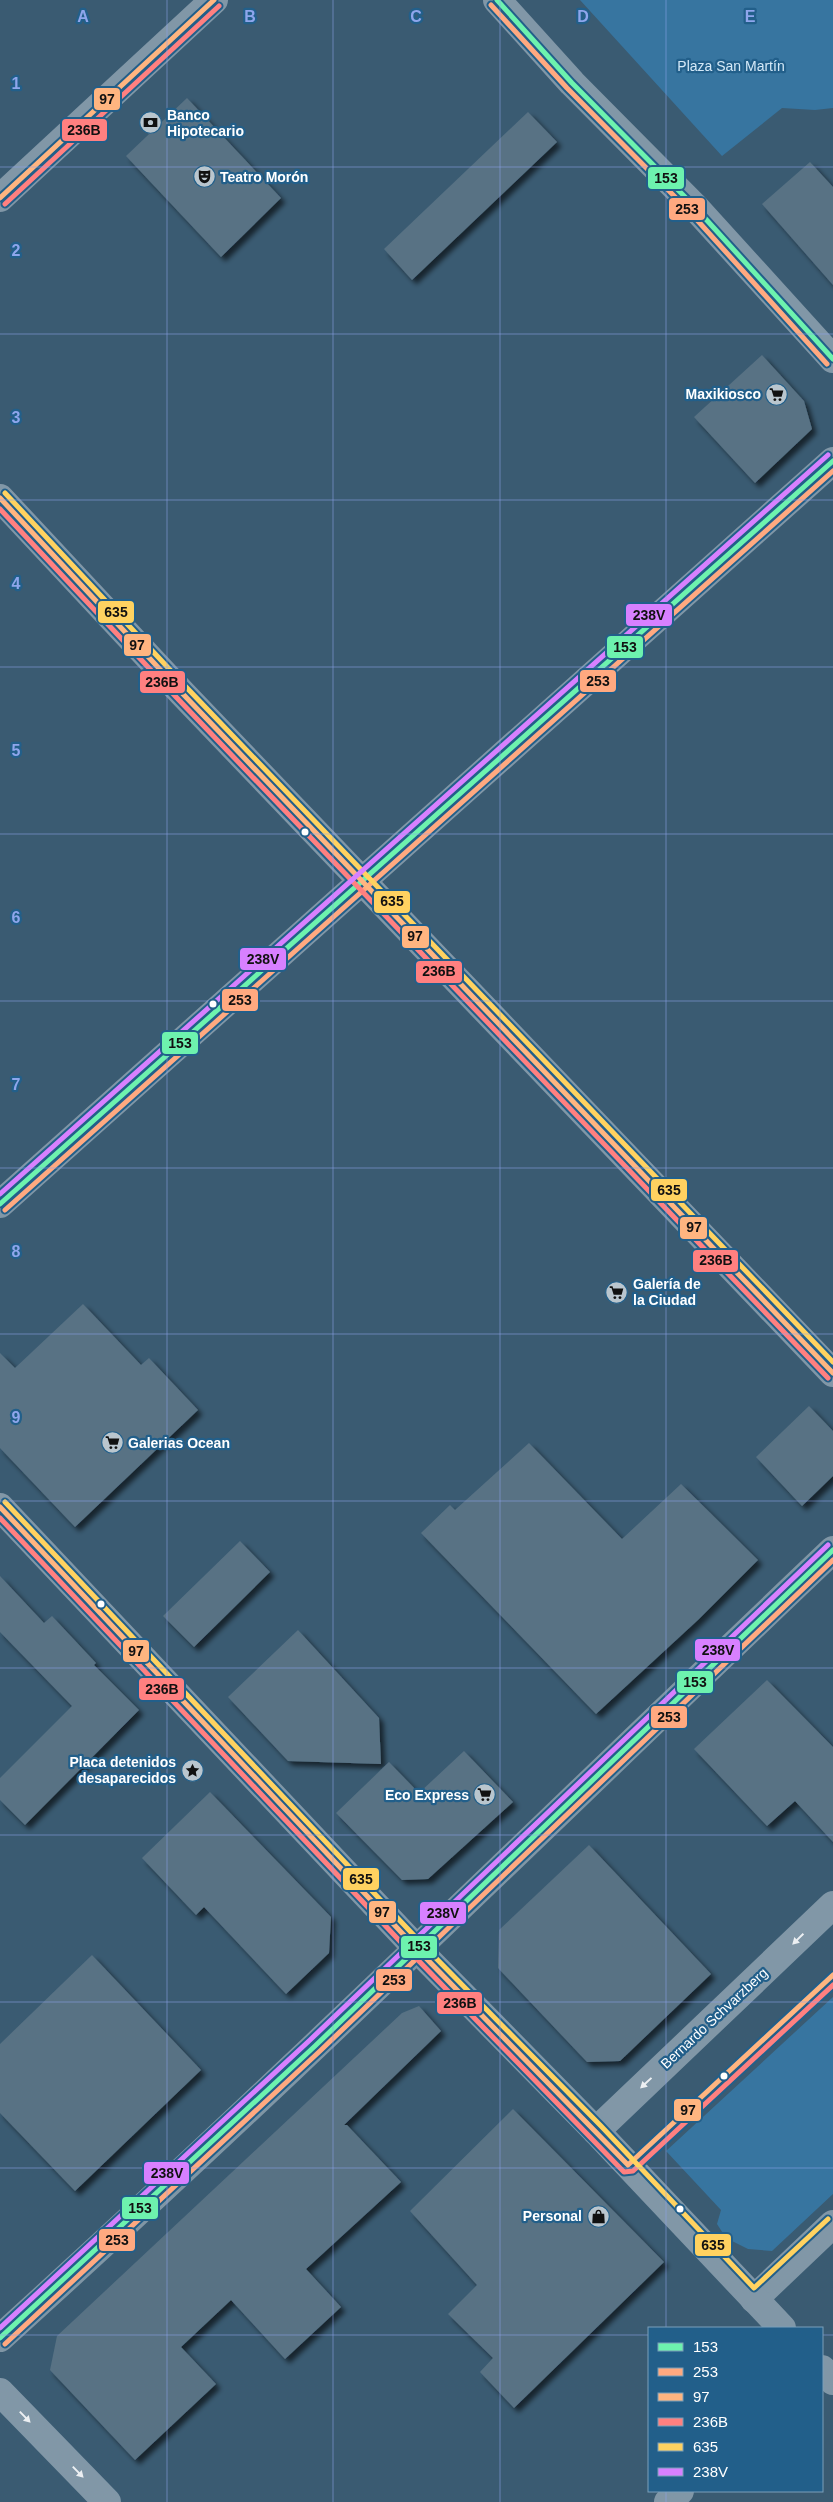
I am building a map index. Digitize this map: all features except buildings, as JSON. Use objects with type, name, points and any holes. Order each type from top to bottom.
[{"type":"main road","points":[[0,2338],[418,1950],[660,1714],[833,1550]]},
{"type":"street","points":[[0,198],[214,0]]},
{"type":"street","points":[[497,0],[572,83],[693,205],[833,359]]},
{"type":"street","points":[[0,1204],[833,461]]},
{"type":"street","points":[[0,498],[182,693],[833,1373]]},
{"type":"street","points":[[0,1507],[418,1950],[596,2131],[781,2327]]},
{"type":"street","name":"Bernardo Schvarzberg","points":[[596,2131],[833,1905]]},
{"type":"street","points":[[754,2299],[833,2224]]},
{"type":"street","points":[[823,2370],[833,2381]]},
{"type":"street","points":[[0,2392],[107,2502]]},
{"type":"street","points":[[668,2502],[679,2492]]},
{"type":"green space","name":"Plaza San Martín","points":[[580,0],[833,0],[833,108],[815,110],[782,108],[722,156]]},
{"type":"green space","points":[[833,1997],[833,2194],[772,2251],[748,2249],[726,2238],[717,2224],[721,2210],[666,2151]]},
{"type":"transit line","name":"97","points":[[0,198],[214,0]]},
{"type":"transit line","name":"153","points":[[497,0],[572,83],[693,205],[833,359]]},
{"type":"transit line","name":"253","points":[[491,5],[567,88],[688,210],[827,364]]},
{"type":"transit line","name":"236B","points":[[5,204],[219,6]]},
{"type":"transit line","name":"238V","points":[[0,1194],[828,455]]},
{"type":"transit line","name":"153","points":[[0,1204],[833,461]]},
{"type":"transit line","name":"253","points":[[5,1210],[833,471]]},
{"type":"transit line","name":"635","points":[[5,493],[187,688],[833,1362]]},
{"type":"transit line","name":"97","points":[[0,498],[182,693],[833,1373]]},
{"type":"transit line","name":"236B","points":[[0,509],[177,698],[828,1378]]},
{"type":"transit line","name":"635","points":[[5,1502],[423,1945],[601,2126],[754,2288],[828,2219]]},
{"type":"transit line","name":"97","points":[[0,1507],[418,1950],[628,2165],[833,1975]]},
{"type":"transit line","name":"236B","points":[[0,1518],[413,1955],[624,2172],[633,2171],[833,1985]]},
{"type":"transit line","name":"238V","points":[[0,2328],[310,2040],[828,1545]]},
{"type":"transit line","name":"153","points":[[0,2338],[315,2046],[833,1550]]},
{"type":"transit line","name":"253","points":[[5,2344],[320,2051],[833,1560]]},
{"type":"place","name":"Banco Hipotecario","points":[[151,123]]},
{"type":"place","name":"Teatro Morón","points":[[204,177]]},
{"type":"place","name":"Maxikiosco","points":[[777,394]]},
{"type":"place","name":"Galería de la Ciudad","points":[[617,1292]]},
{"type":"place","name":"Galerias Ocean","points":[[112,1443]]},
{"type":"place","name":"Placa detenidos desaparecidos","points":[[192,1770]]},
{"type":"place","name":"Eco Express","points":[[485,1795]]},
{"type":"place","name":"Personal","points":[[598,2216]]}]
